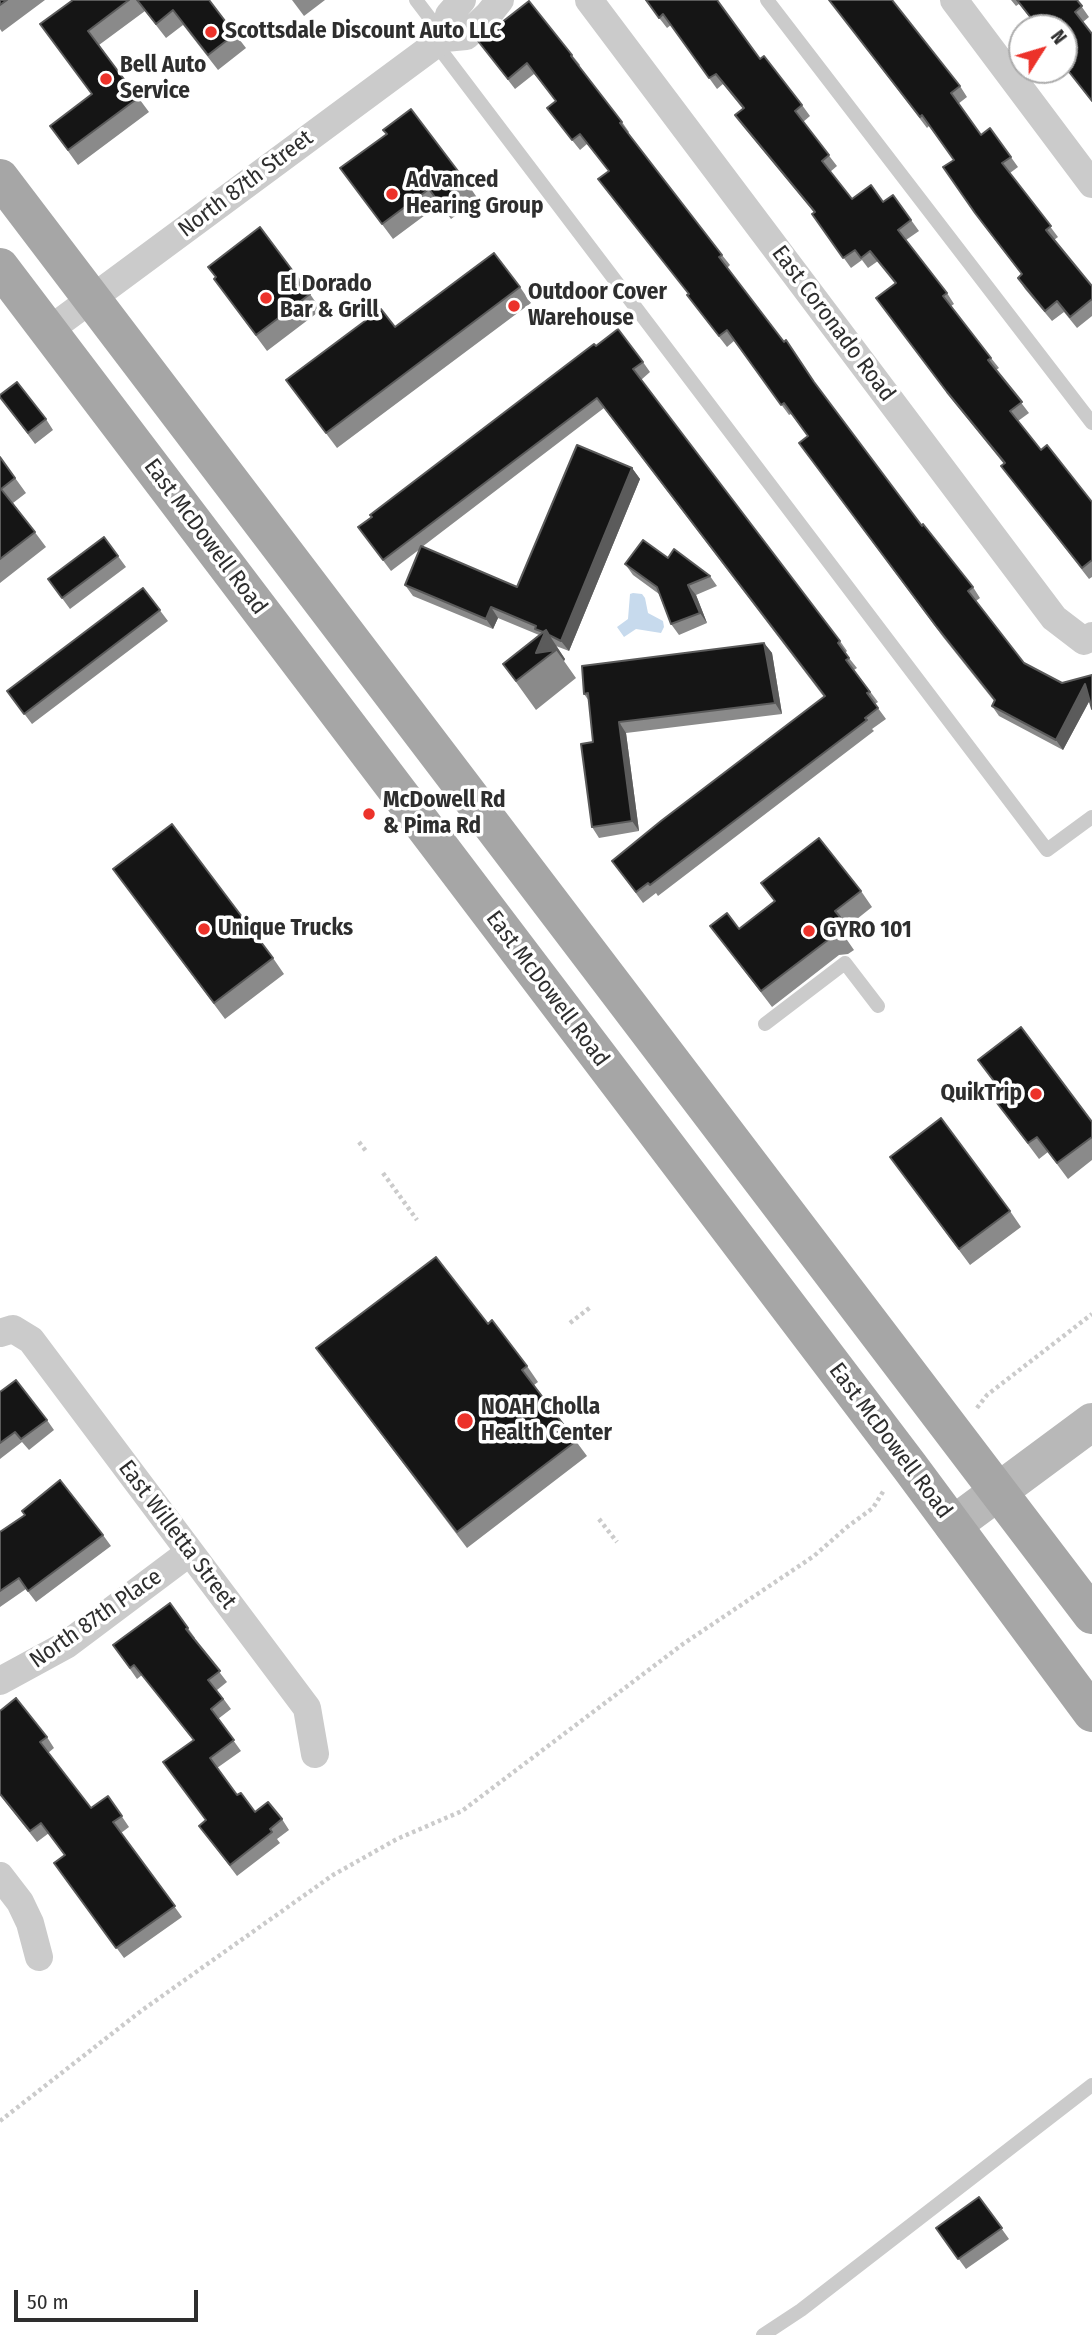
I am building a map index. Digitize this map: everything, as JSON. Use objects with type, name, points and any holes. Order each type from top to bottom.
[{"type":"main road","points":[[0,178],[1092,1615]]},
{"type":"main road","name":"East McDowell Road","points":[[0,267],[953,1525],[1092,1713]]},
{"type":"main road","points":[[243,587],[285,554]]},
{"type":"main road","points":[[558,1003],[602,971]]},
{"type":"main road","points":[[953,1525],[1092,1422]]},
{"type":"street","points":[[440,41],[449,15],[462,0]]},
{"type":"street","name":"North 87th Street","points":[[48,331],[440,41],[466,36],[500,0]]},
{"type":"street","name":"East Coronado Road","points":[[589,0],[1054,618],[1088,639]]},
{"type":"street","points":[[954,0],[1092,184]]},
{"type":"street","name":"East Willetta Street","points":[[6,1331],[31,1340],[307,1708],[316,1754]]},
{"type":"street","name":"North 87th Place","points":[[0,1681],[66,1645],[190,1552]]},
{"type":"street","points":[[0,1876],[20,1902],[30,1923],[40,1957]]},
{"type":"lane","points":[[416,0],[440,41],[1047,850],[1092,817]]},
{"type":"lane","points":[[767,0],[1092,423]]},
{"type":"lane","points":[[765,1024],[845,963],[878,1006]]},
{"type":"lane","points":[[763,2335],[801,2310],[1092,2085]]},
{"type":"path","points":[[359,1142],[366,1151]]},
{"type":"path","points":[[383,1172],[417,1220]]},
{"type":"path","points":[[570,1323],[592,1306]]},
{"type":"path","points":[[977,1408],[987,1395],[1092,1314]]},
{"type":"path","points":[[0,2122],[141,2011],[333,1875],[397,1839],[461,1811],[682,1644],[814,1556],[873,1508],[884,1490]]},
{"type":"path","points":[[599,1519],[617,1542]]},
{"type":"water","points":[[630,594],[642,594],[648,613],[663,621],[661,633],[636,629],[624,637],[617,627],[628,619]]},
{"type":"building","name":"Bell Auto Service","points":[[73,0],[129,0],[88,31],[138,98],[68,150],[50,126],[92,94],[40,24]]},
{"type":"building","name":"Scottsdale Discount Auto LLC","points":[[137,0],[209,0],[235,34],[208,55],[173,10],[156,24]]},
{"type":"building","points":[[646,0],[717,0],[760,59],[764,56],[802,105],[795,111],[829,155],[822,161],[852,199],[871,185],[883,202],[893,195],[911,220],[898,230],[947,293],[943,296],[991,358],[988,360],[1022,402],[1010,411],[1041,450],[1047,445],[1092,502],[1092,560],[1082,568],[1001,466],[1005,463],[876,298],[896,283],[870,251],[861,258],[855,250],[843,258],[812,214],[815,212],[735,115],[744,108],[716,74],[709,78],[663,14],[659,18]]},
{"type":"building","points":[[829,0],[892,0],[960,86],[951,93],[981,135],[990,128],[1011,157],[1002,163],[1051,226],[1046,230],[1092,286],[1092,299],[1070,317],[1057,301],[1045,311],[1018,278],[1022,274],[943,167],[954,160],[922,115],[920,117]]},
{"type":"building","points":[[1017,0],[1077,0],[1082,6],[1075,12],[1077,14],[1028,14]]},
{"type":"building","points":[[529,1],[722,255],[719,257],[784,342],[786,340],[814,382],[922,526],[923,524],[973,587],[968,591],[1024,663],[1062,683],[1092,675],[1092,709],[1085,684],[1056,740],[992,706],[995,700],[799,443],[808,436],[784,403],[781,405],[727,330],[719,336],[598,179],[609,171],[580,134],[572,140],[547,108],[556,101],[527,63],[508,79],[478,41]]},
{"type":"building","points":[[1078,16],[1092,34],[1092,101],[1078,83]]},
{"type":"building","points":[[411,109],[467,183],[440,204],[429,189],[382,224],[340,168],[387,134],[383,130]]},
{"type":"building","name":"El Dorado Bar & Grill","points":[[260,227],[310,294],[256,335],[208,267]]},
{"type":"building","points":[[494,253],[520,287],[326,433],[286,380],[381,309],[395,327]]},
{"type":"building","points":[[618,329],[643,362],[633,369],[840,641],[838,643],[849,658],[846,660],[870,692],[867,693],[878,708],[865,718],[867,720],[650,885],[648,883],[636,892],[612,861],[825,696],[597,398],[383,560],[358,527],[372,517],[370,515],[594,344],[596,346]]},
{"type":"building","points":[[17,382],[46,419],[28,433],[0,397]]},
{"type":"building","points":[[577,445],[632,468],[561,641],[549,635],[546,630],[543,632],[535,629],[536,626],[491,607],[486,619],[405,585],[421,546],[517,587]]},
{"type":"building","points":[[0,457],[15,478],[1,489],[35,532],[0,559]]},
{"type":"building","points":[[104,537],[118,556],[62,598],[48,579]]},
{"type":"building","points":[[643,540],[668,558],[674,549],[710,576],[688,585],[700,613],[671,624],[657,587],[625,564]]},
{"type":"building","points":[[143,588],[160,610],[24,714],[7,691]]},
{"type":"building","points":[[546,630],[536,653],[556,650],[516,681],[503,664]]},
{"type":"building","points":[[764,643],[775,703],[619,722],[632,821],[592,827],[581,744],[593,742],[582,666]]},
{"type":"building","name":"Unique Trucks","points":[[172,824],[273,958],[214,1003],[113,869]]},
{"type":"building","name":"GYRO 101","points":[[819,838],[861,891],[835,911],[840,917],[833,922],[843,934],[828,940],[761,991],[710,926],[727,913],[739,929],[775,901],[761,883]]},
{"type":"building","name":"QuikTrip","points":[[1021,1027],[1092,1122],[1092,1137],[1057,1163],[1037,1137],[1028,1143],[997,1103],[1006,1097],[978,1060]]},
{"type":"building","name":"QuikTrip","points":[[941,1118],[1010,1211],[959,1249],[890,1157]]},
{"type":"building","name":"NOAH Cholla Health Center","points":[[436,1257],[488,1324],[492,1320],[527,1366],[522,1370],[576,1441],[457,1532],[316,1348]]},
{"type":"building","points":[[16,1380],[47,1420],[21,1439],[15,1432],[0,1443],[0,1392]]},
{"type":"building","points":[[60,1480],[103,1535],[28,1591],[19,1578],[0,1591],[0,1532],[25,1515],[22,1511]]},
{"type":"building","points":[[170,1603],[188,1628],[186,1629],[220,1671],[208,1680],[223,1699],[211,1709],[234,1740],[210,1758],[237,1795],[241,1793],[255,1812],[268,1802],[282,1819],[270,1829],[272,1832],[230,1865],[199,1826],[206,1820],[163,1762],[194,1740],[134,1665],[130,1668],[113,1645]]},
{"type":"building","points":[[16,1698],[47,1737],[40,1742],[91,1808],[108,1796],[122,1816],[113,1822],[175,1906],[116,1948],[54,1863],[65,1855],[41,1823],[30,1831],[0,1794],[0,1711]]},
{"type":"building","points":[[979,2197],[1002,2228],[958,2259],[936,2228]]},
{"type":"place","name":"Scottsdale Discount Auto LLC","points":[[211,32]]},
{"type":"place","name":"Bell Auto Service","points":[[106,79]]},
{"type":"place","name":"Advanced Hearing Group","points":[[392,194]]},
{"type":"place","name":"El Dorado Bar & Grill","points":[[266,298]]},
{"type":"place","name":"Outdoor Cover Warehouse","points":[[514,306]]},
{"type":"place","name":"McDowell Rd & Pima Rd","points":[[369,814]]},
{"type":"place","name":"Unique Trucks","points":[[204,929]]},
{"type":"place","name":"GYRO 101","points":[[809,931]]},
{"type":"place","name":"QuikTrip","points":[[1036,1094]]},
{"type":"place","name":"NOAH Cholla Health Center","points":[[465,1421]]}]
